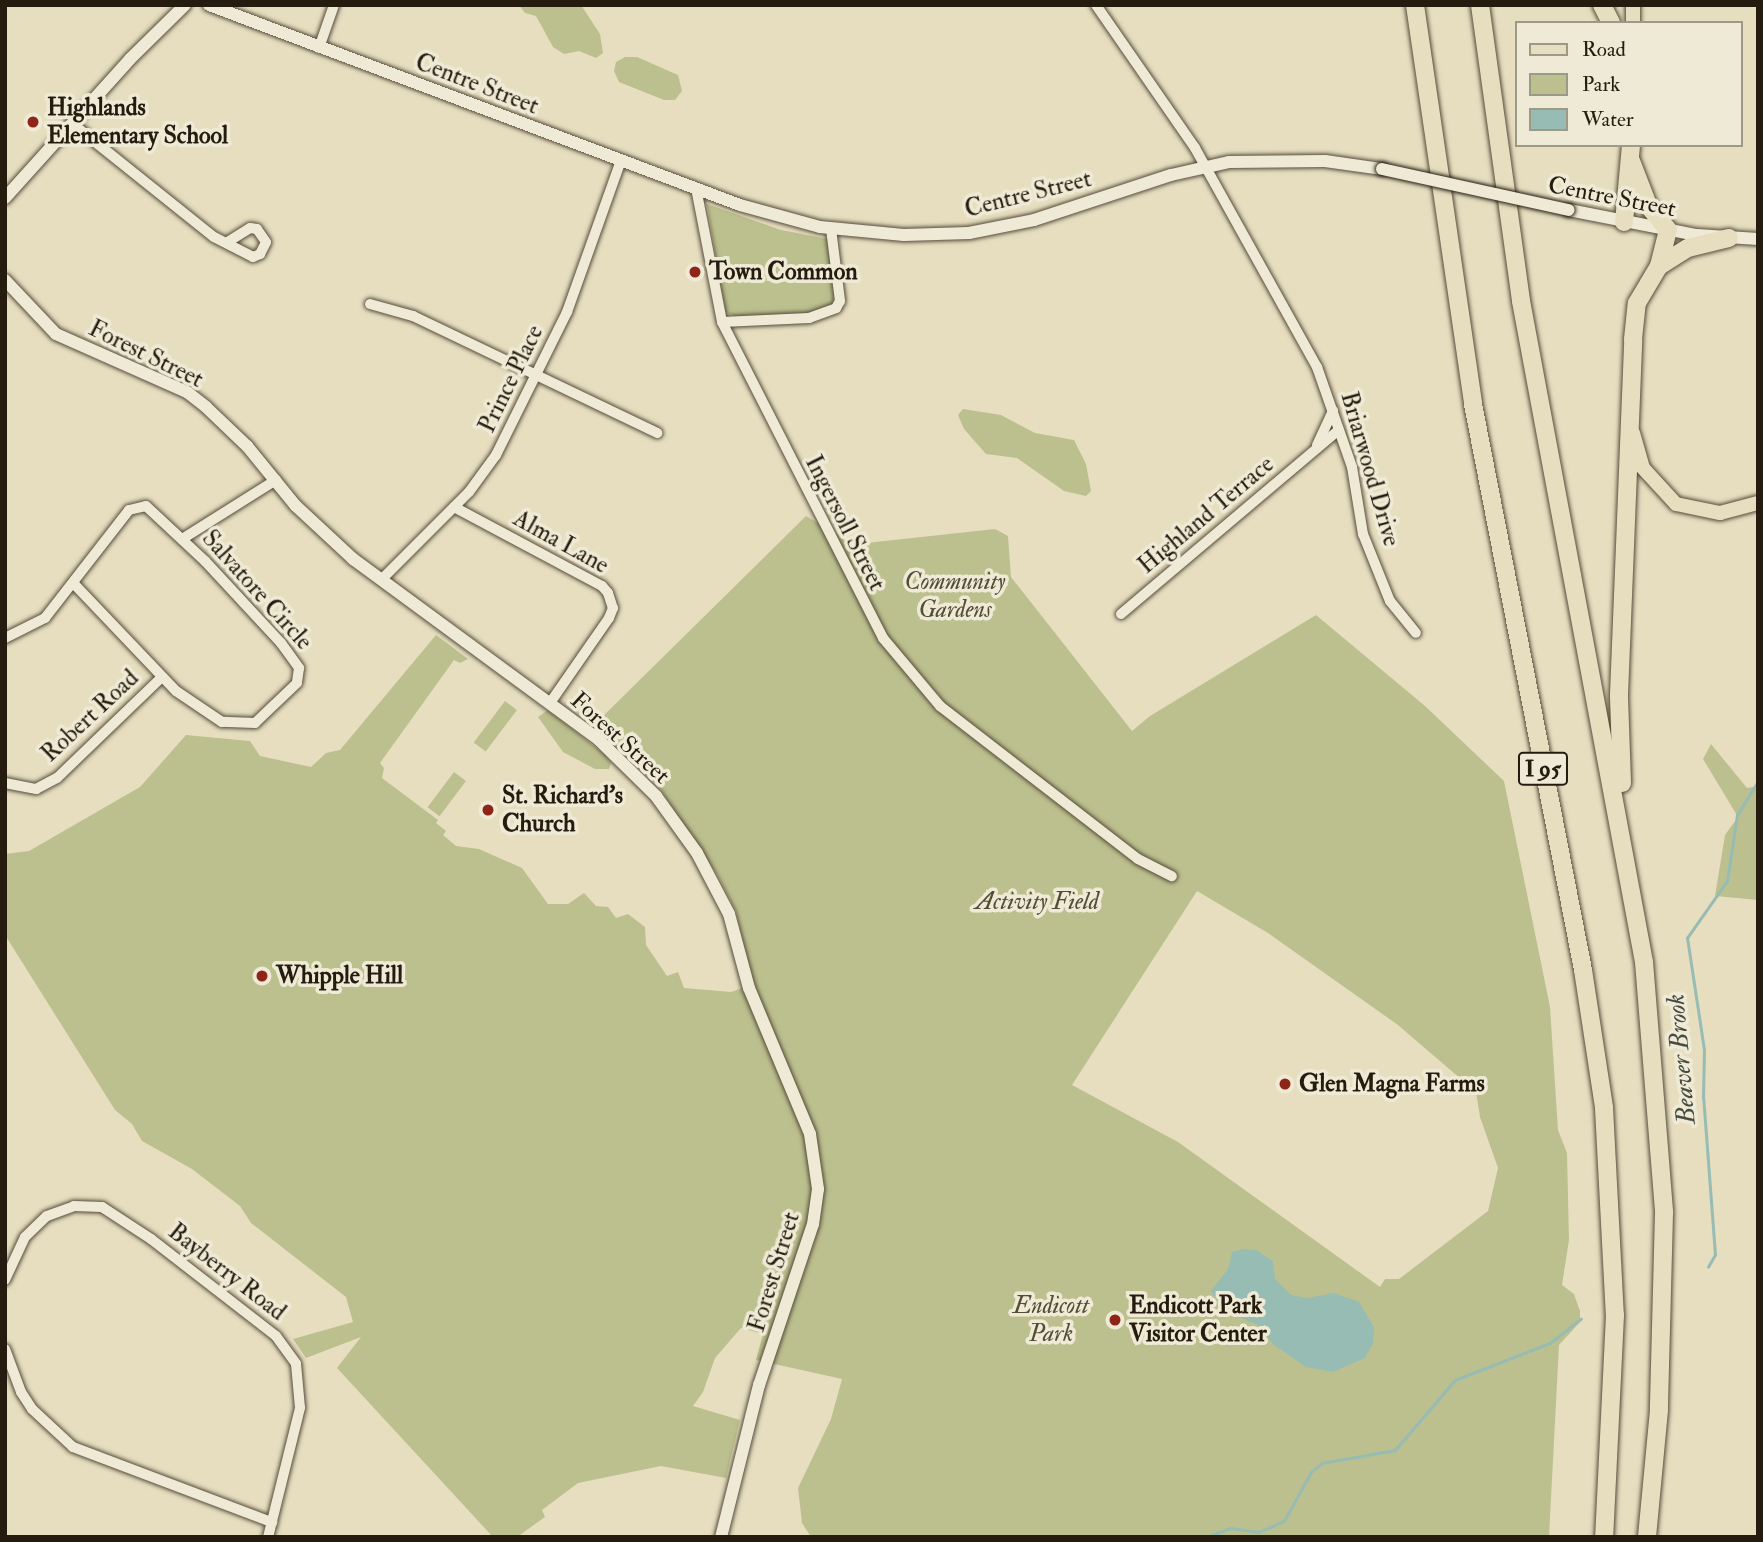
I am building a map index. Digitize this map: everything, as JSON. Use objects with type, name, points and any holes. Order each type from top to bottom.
[{"type":"highway","name":"I 95","points":[[1415,5],[1473,404],[1583,970],[1602,1094],[1615,1315],[1604,1537]]},
{"type":"highway","name":"I 95","points":[[1480,5],[1521,300],[1644,961],[1664,1213],[1659,1410],[1647,1537]]},
{"type":"highway","points":[[1602,5],[1610,21]]},
{"type":"highway","points":[[1626,855],[1619,707],[1634,317],[1643,291],[1659,266],[1668,230],[1648,205],[1631,153]]},
{"type":"highway","points":[[1624,222],[1631,153]]},
{"type":"highway","points":[[1659,266],[1688,248],[1730,238]]},
{"type":"main road","points":[[5,198],[74,125],[130,60],[185,5]]},
{"type":"main road","name":"Centre Street","points":[[209,5],[696,188],[780,218],[831,229],[904,235],[982,231],[1034,220],[1206,166],[1300,160],[1382,169],[1668,230],[1758,239]]},
{"type":"main road","name":"Forest Street","points":[[5,280],[56,334],[187,392],[226,424],[325,534],[381,580],[599,740],[654,793],[697,853],[729,914],[749,988],[814,1151],[818,1189],[813,1224],[759,1385],[721,1537]]},
{"type":"main road","points":[[1631,421],[1643,468],[1676,504],[1720,513],[1758,503]]},
{"type":"street","points":[[319,48],[334,5]]},
{"type":"street","name":"Briarwood Drive","points":[[1096,5],[1206,166],[1317,366],[1352,467],[1363,534],[1390,601],[1416,633]]},
{"type":"street","points":[[74,125],[214,237],[229,241]]},
{"type":"street","name":"Prince Place","points":[[381,580],[486,473],[571,301],[621,160]]},
{"type":"street","name":"Ingersoll Street","points":[[696,188],[722,322],[883,638],[940,706],[1138,859],[1172,876]]},
{"type":"street","points":[[722,322],[809,318],[836,308],[840,301],[831,229]]},
{"type":"street","points":[[370,304],[413,316],[657,433]]},
{"type":"street","name":"Highland Terrace","points":[[1317,446],[1333,411]]},
{"type":"street","name":"Highland Terrace","points":[[1121,614],[1339,430]]},
{"type":"street","points":[[182,538],[276,480]]},
{"type":"street","name":"Salvatore Circle","points":[[139,506],[153,511],[182,538],[297,661],[299,675],[262,718],[243,726],[230,725],[201,711],[162,677],[75,584],[122,518],[139,506]]},
{"type":"street","name":"Alma Lane","points":[[454,507],[603,586],[612,601],[609,618],[550,703]]},
{"type":"street","points":[[5,638],[45,618],[75,584]]},
{"type":"street","name":"Robert Road","points":[[5,783],[36,789],[57,778],[162,677]]},
{"type":"street","name":"Bayberry Road","points":[[5,1280],[25,1237],[47,1216],[74,1206],[102,1207],[151,1238],[276,1336],[296,1364],[301,1398],[268,1537]]},
{"type":"street","points":[[5,1349],[20,1392],[32,1409],[73,1447],[272,1522]]},
{"type":"green space","points":[[519,5],[581,5],[600,34],[603,53],[596,58],[579,51],[564,54],[553,47],[536,16],[525,13]]},
{"type":"green space","points":[[625,57],[637,57],[678,75],[682,91],[675,100],[664,100],[619,82],[614,71],[616,62]]},
{"type":"green space","points":[[707,204],[781,230],[828,239],[836,291],[831,307],[808,315],[735,316],[725,312]]},
{"type":"green space","points":[[963,409],[1001,415],[1035,433],[1074,440],[1086,464],[1091,491],[1086,496],[1064,491],[1017,458],[986,454],[964,429],[958,415]]},
{"type":"green space","name":"Endicott Park","points":[[806,516],[861,548],[866,543],[995,529],[1008,536],[1011,577],[1132,731],[1150,716],[1316,615],[1425,706],[1504,781],[1550,1007],[1558,1130],[1567,1153],[1569,1240],[1562,1285],[1574,1294],[1580,1311],[1580,1322],[1559,1345],[1549,1537],[811,1537],[802,1523],[798,1488],[831,1419],[842,1379],[756,1360],[763,1334],[741,1328],[715,1358],[703,1392],[693,1406],[740,1420],[726,1478],[661,1466],[578,1483],[542,1510],[545,1517],[517,1537],[493,1537],[337,1368],[361,1337],[306,1358],[293,1339],[353,1322],[346,1297],[251,1223],[240,1206],[192,1169],[142,1141],[132,1124],[115,1110],[5,935],[5,854],[29,851],[140,787],[186,735],[250,741],[260,756],[311,767],[326,753],[340,750],[436,635],[468,659],[460,663],[454,660],[380,763],[384,768],[382,778],[438,820],[436,823],[446,831],[443,835],[456,846],[479,849],[522,868],[548,904],[568,904],[584,893],[596,906],[608,907],[616,918],[628,914],[645,927],[646,945],[667,976],[678,972],[684,988],[731,992],[751,985],[736,911],[717,874],[657,784],[604,740],[594,725]],"holes":[[[1197,891],[1268,933],[1398,1025],[1476,1092],[1480,1117],[1498,1168],[1488,1211],[1399,1279],[1385,1279],[1380,1287],[1178,1142],[1072,1085]]]},
{"type":"green space","points":[[505,701],[517,710],[486,752],[474,743]]},
{"type":"green space","points":[[548,710],[605,755],[611,763],[609,769],[595,769],[563,752],[538,717]]},
{"type":"green space","points":[[1711,744],[1747,788],[1758,786],[1758,900],[1715,896],[1725,835],[1738,817],[1703,759]]},
{"type":"green space","points":[[454,772],[466,781],[439,816],[428,807]]},
{"type":"water","points":[[1256,1250],[1273,1261],[1275,1279],[1291,1295],[1307,1298],[1334,1293],[1359,1302],[1374,1327],[1373,1343],[1365,1358],[1333,1372],[1306,1367],[1274,1345],[1258,1325],[1225,1311],[1211,1291],[1228,1269],[1232,1252]]},
{"type":"waterway","name":"Beaver Brook","points":[[1708,1267],[1715,1255],[1703,1097],[1704,1050],[1687,938],[1727,881],[1737,815],[1758,782]]},
{"type":"waterway","name":"Beaver Brook","points":[[1207,1537],[1231,1528],[1259,1532],[1284,1521],[1311,1472],[1322,1463],[1395,1450],[1455,1380],[1550,1343],[1581,1319]]},
{"type":"place","name":"Highlands Elementary School","points":[[33,122]]},
{"type":"place","name":"Town Common","points":[[695,272]]},
{"type":"place","name":"St. Richard's Church","points":[[488,810]]},
{"type":"place","name":"Whipple Hill","points":[[262,976]]},
{"type":"place","name":"Glen Magna Farms","points":[[1285,1084]]},
{"type":"place","name":"Endicott Park Visitor Center","points":[[1115,1320]]},
{"type":"park label","name":"Community Gardens","points":[[955,596]]},
{"type":"park label","name":"Activity Field","points":[[1037,902]]}]
